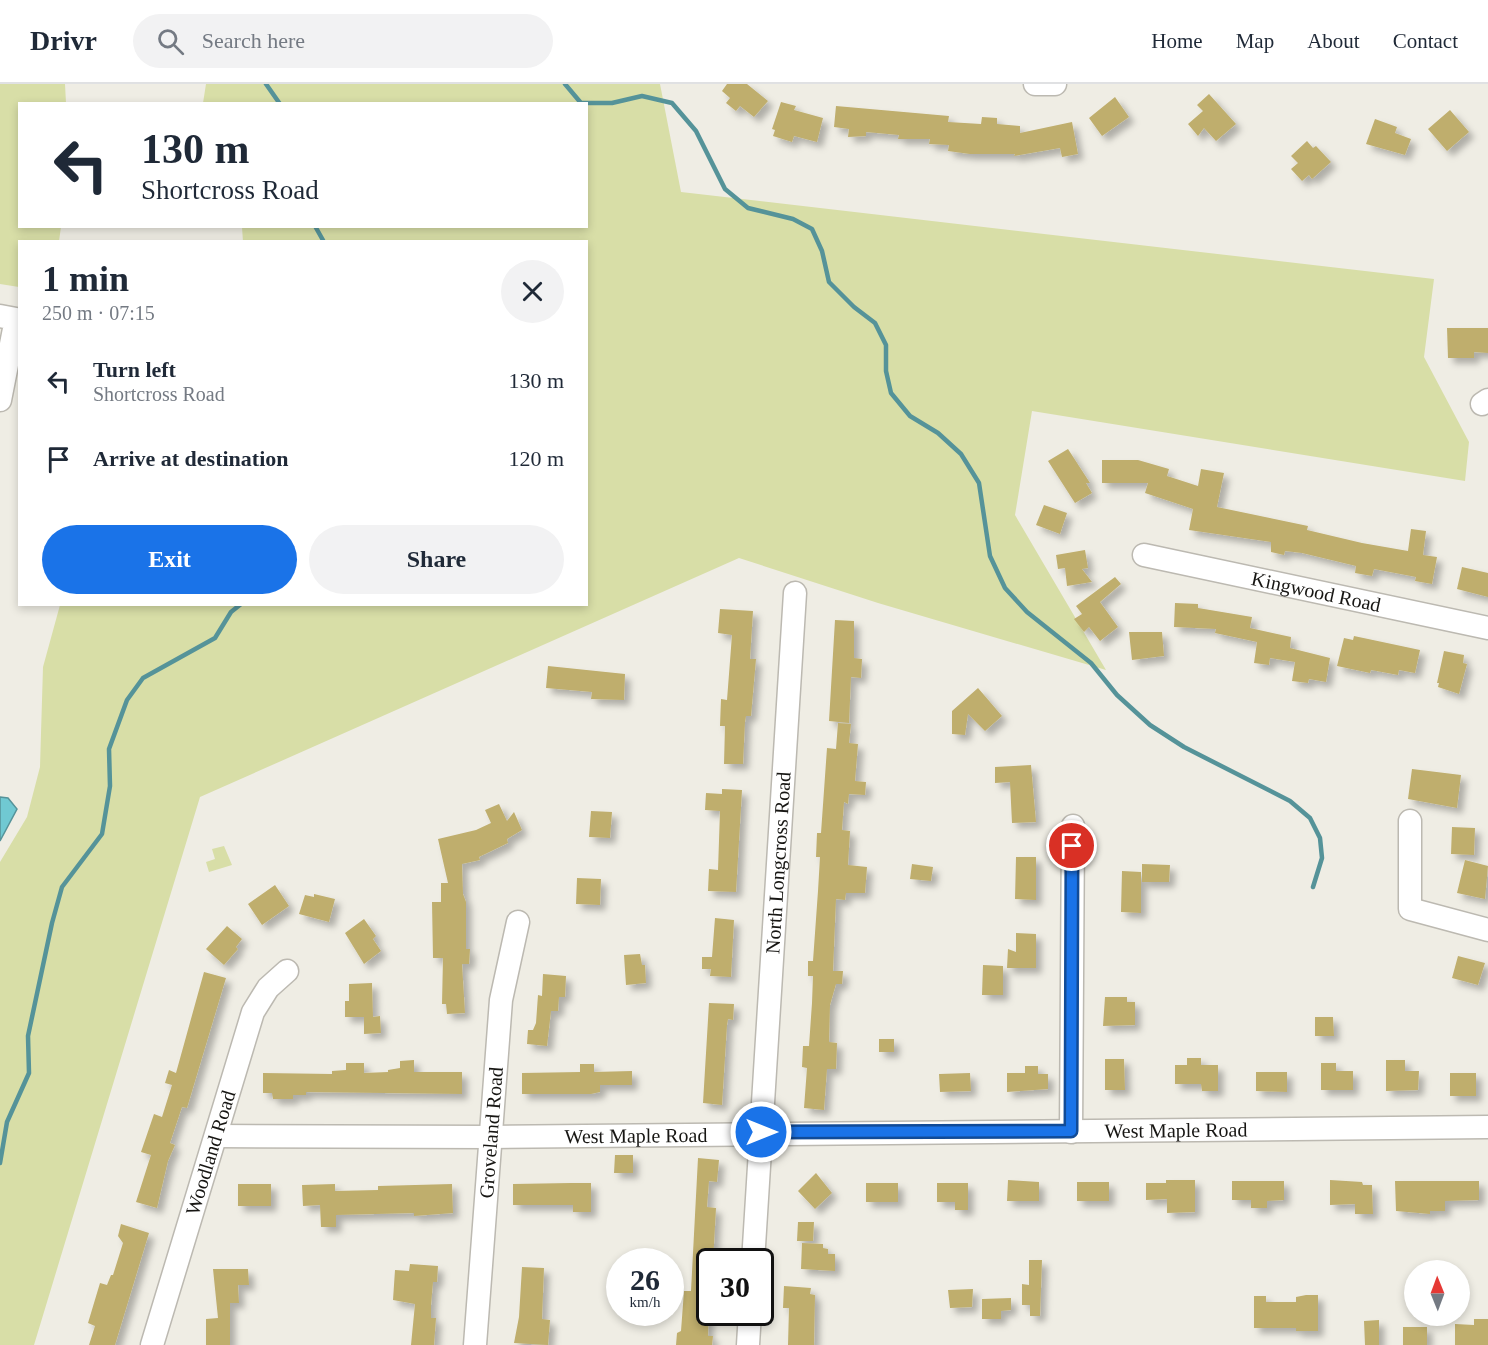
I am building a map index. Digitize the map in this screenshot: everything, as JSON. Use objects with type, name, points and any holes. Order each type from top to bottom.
[{"type":"street","points":[[1035,84],[1055,84]]},
{"type":"street","points":[[0,316],[16,319],[0,400]]},
{"type":"street","name":"Kingwood Road","points":[[1144,555],[1488,628]]},
{"type":"street","name":"North Longcross Road","points":[[754,1248],[795,592]]},
{"type":"street","points":[[1410,821],[1410,909],[1488,930]]},
{"type":"street","points":[[1071,1131],[1073,826]]},
{"type":"street","name":"Groveland Road","points":[[475,1345],[501,1000],[518,922]]},
{"type":"street","name":"Woodland Road","points":[[152,1345],[253,1012],[268,988],[287,971]]},
{"type":"street","name":"West Maple Road","points":[[216,1136],[491,1137],[761,1132],[1488,1127]]},
{"type":"street","points":[[748,1345],[749,1326]]},
{"type":"green space","points":[[0,84],[65,84],[66,102],[18,102],[18,228],[61,228],[59,240],[18,240],[18,287],[0,284]]},
{"type":"green space","points":[[206,84],[660,84],[681,192],[1434,279],[1424,357],[1469,442],[1465,481],[1032,411],[1015,515],[1106,670],[878,603],[739,558],[200,797],[34,1345],[0,1345],[0,862],[27,817],[40,767],[43,667],[60,606],[588,606],[588,240],[243,240],[242,228],[588,228],[588,102],[203,102]]},
{"type":"green space","points":[[224,846],[232,865],[209,872],[206,862],[215,859],[212,849]]},
{"type":"water","points":[[0,797],[8,798],[17,809],[0,841]]},
{"type":"building","points":[[727,84],[747,84],[768,101],[754,117],[740,106],[736,111],[726,103],[730,98],[722,91]]},
{"type":"building","points":[[1209,94],[1236,124],[1216,141],[1204,128],[1198,136],[1188,124],[1203,111],[1197,105]]},
{"type":"building","points":[[1115,97],[1129,117],[1102,136],[1089,118]]},
{"type":"building","points":[[781,102],[796,106],[794,110],[823,118],[817,142],[794,136],[792,142],[773,136],[775,130],[772,129]]},
{"type":"building","points":[[836,106],[949,116],[948,122],[981,124],[982,117],[997,118],[997,124],[1020,126],[1020,133],[1072,122],[1078,154],[1062,157],[1060,148],[1014,156],[1015,154],[970,154],[948,151],[949,145],[929,144],[930,139],[898,139],[899,135],[866,132],[866,136],[848,137],[849,129],[834,127]]},
{"type":"building","points":[[1450,110],[1469,132],[1447,151],[1428,129]]},
{"type":"building","points":[[1375,119],[1397,127],[1395,133],[1411,139],[1405,155],[1366,144]]},
{"type":"building","points":[[1307,141],[1313,148],[1316,146],[1331,162],[1312,179],[1309,175],[1302,181],[1291,169],[1298,163],[1291,156]]},
{"type":"building","points":[[1447,328],[1488,328],[1488,353],[1474,352],[1474,358],[1448,358]]},
{"type":"building","points":[[1068,449],[1090,483],[1086,483],[1092,493],[1075,503],[1048,461]]},
{"type":"building","points":[[1102,460],[1138,460],[1169,469],[1167,476],[1198,486],[1201,469],[1224,473],[1217,507],[1308,526],[1307,530],[1362,543],[1408,551],[1411,529],[1426,531],[1423,555],[1437,557],[1432,584],[1415,581],[1416,577],[1374,569],[1372,576],[1355,573],[1356,566],[1302,553],[1285,551],[1284,555],[1271,552],[1271,542],[1189,530],[1193,509],[1145,493],[1148,483],[1102,483]]},
{"type":"building","points":[[1044,505],[1067,513],[1060,534],[1036,525]]},
{"type":"building","points":[[1085,550],[1088,568],[1082,569],[1092,582],[1067,586],[1065,568],[1058,569],[1056,555]]},
{"type":"building","points":[[1462,567],[1488,573],[1488,597],[1457,589]]},
{"type":"building","points":[[1115,577],[1121,584],[1100,602],[1118,627],[1100,641],[1089,627],[1084,632],[1074,619],[1082,614],[1076,606]]},
{"type":"building","points":[[1175,603],[1198,604],[1198,608],[1252,617],[1250,628],[1291,637],[1290,648],[1330,658],[1326,682],[1309,679],[1308,683],[1292,681],[1295,662],[1270,658],[1269,665],[1254,663],[1257,642],[1215,633],[1216,629],[1174,627]]},
{"type":"building","points":[[720,609],[753,611],[750,659],[756,659],[751,716],[746,716],[745,722],[743,764],[724,764],[725,726],[720,726],[721,699],[727,700],[732,635],[718,633]]},
{"type":"building","points":[[835,620],[854,621],[854,658],[862,659],[861,678],[851,677],[849,723],[829,721]]},
{"type":"building","points":[[1129,632],[1162,632],[1164,656],[1132,660]]},
{"type":"building","points":[[1354,636],[1420,650],[1415,673],[1399,670],[1398,675],[1371,670],[1370,673],[1337,666],[1344,638],[1353,640]]},
{"type":"building","points":[[1444,651],[1464,655],[1463,663],[1467,664],[1459,694],[1438,687]]},
{"type":"building","points":[[548,666],[625,674],[624,700],[591,699],[592,692],[546,688]]},
{"type":"building","points":[[978,688],[1002,716],[985,731],[968,714],[965,735],[952,734],[952,711]]},
{"type":"building","points":[[838,723],[851,724],[849,743],[858,744],[855,781],[866,782],[865,795],[849,794],[848,804],[844,802],[842,830],[850,831],[848,865],[867,867],[865,893],[846,893],[845,900],[836,899],[833,971],[843,971],[842,984],[836,984],[830,1005],[829,1042],[837,1043],[836,1069],[827,1069],[824,1110],[804,1108],[807,1068],[802,1067],[803,1046],[809,1046],[812,1003],[813,976],[808,976],[808,961],[813,961],[818,891],[820,857],[816,857],[817,833],[821,833],[827,748],[836,749]]},
{"type":"building","points":[[1031,765],[1036,822],[1012,823],[1010,782],[995,783],[995,767]]},
{"type":"building","points":[[1412,769],[1461,775],[1457,808],[1408,799]]},
{"type":"building","points":[[722,789],[742,790],[736,892],[708,891],[709,869],[718,870],[720,811],[705,810],[706,793],[722,794]]},
{"type":"building","points":[[499,804],[507,821],[514,812],[522,830],[507,839],[508,843],[479,857],[480,860],[462,864],[463,894],[466,902],[466,949],[470,949],[469,964],[462,964],[465,1013],[447,1014],[446,1004],[442,1004],[443,958],[433,958],[432,902],[441,902],[441,883],[448,883],[438,839],[476,830],[491,823],[485,810]]},
{"type":"building","points":[[591,811],[612,812],[610,838],[589,837]]},
{"type":"building","points":[[1452,827],[1475,828],[1474,855],[1451,854]]},
{"type":"building","points":[[1016,857],[1036,857],[1036,900],[1015,899]]},
{"type":"building","points":[[1465,860],[1488,866],[1485,899],[1457,893]]},
{"type":"building","points":[[912,864],[933,867],[931,881],[910,879]]},
{"type":"building","points":[[1142,864],[1170,865],[1169,882],[1142,882]]},
{"type":"building","points":[[1122,871],[1141,872],[1141,913],[1121,912]]},
{"type":"building","points":[[577,878],[601,879],[600,905],[576,904]]},
{"type":"building","points":[[275,885],[289,906],[262,925],[248,904]]},
{"type":"building","points":[[314,894],[335,899],[329,922],[299,914],[305,895],[314,897]]},
{"type":"building","points":[[715,918],[734,920],[731,977],[710,976],[711,969],[702,969],[702,957],[712,957]]},
{"type":"building","points":[[364,919],[376,936],[373,939],[381,951],[364,964],[345,933]]},
{"type":"building","points":[[227,926],[242,939],[236,947],[238,949],[224,965],[206,949]]},
{"type":"building","points":[[1016,933],[1036,934],[1036,968],[1007,968],[1008,949],[1016,952]]},
{"type":"building","points":[[640,954],[642,965],[645,965],[646,983],[626,985],[624,955]]},
{"type":"building","points":[[1458,956],[1485,963],[1478,985],[1452,978]]},
{"type":"building","points":[[983,965],[1003,966],[1003,995],[982,995]]},
{"type":"building","points":[[204,972],[226,978],[187,1108],[182,1107],[170,1143],[175,1145],[168,1161],[157,1208],[136,1202],[151,1155],[141,1152],[154,1114],[162,1117],[172,1085],[165,1083],[169,1070],[176,1073]]},
{"type":"building","points":[[543,974],[566,976],[565,997],[559,997],[558,1011],[551,1011],[547,1046],[527,1044],[528,1030],[533,1030],[536,1023],[538,995],[542,996]]},
{"type":"building","points":[[372,983],[373,1017],[380,1016],[381,1033],[364,1034],[364,1017],[345,1017],[345,1001],[349,1001],[349,984]]},
{"type":"building","points":[[1105,997],[1127,997],[1127,1002],[1135,1002],[1135,1025],[1103,1026]]},
{"type":"building","points":[[709,1003],[734,1004],[733,1020],[728,1019],[727,1025],[722,1105],[703,1103]]},
{"type":"building","points":[[1315,1017],[1333,1017],[1334,1036],[1315,1036]]},
{"type":"building","points":[[879,1039],[894,1039],[894,1052],[879,1052]]},
{"type":"building","points":[[1187,1058],[1201,1058],[1201,1065],[1218,1065],[1218,1091],[1202,1091],[1201,1084],[1175,1084],[1175,1065],[1187,1065]]},
{"type":"building","points":[[1105,1059],[1124,1059],[1125,1090],[1105,1090]]},
{"type":"building","points":[[414,1060],[414,1072],[462,1072],[462,1094],[306,1092],[306,1095],[293,1095],[293,1099],[273,1099],[272,1093],[263,1093],[263,1073],[332,1074],[332,1071],[346,1070],[346,1063],[364,1063],[364,1073],[388,1072],[388,1070],[400,1068],[400,1061]]},
{"type":"building","points":[[1386,1060],[1405,1060],[1405,1071],[1419,1071],[1418,1090],[1386,1091]]},
{"type":"building","points":[[1321,1063],[1336,1063],[1336,1071],[1353,1071],[1353,1090],[1321,1090]]},
{"type":"building","points":[[580,1064],[594,1064],[594,1072],[632,1071],[632,1085],[600,1085],[600,1092],[591,1094],[522,1094],[522,1073],[580,1072]]},
{"type":"building","points":[[1025,1066],[1038,1066],[1038,1074],[1048,1074],[1048,1089],[1007,1092],[1007,1073],[1025,1073]]},
{"type":"building","points":[[1256,1072],[1287,1072],[1287,1092],[1256,1091]]},
{"type":"building","points":[[970,1073],[971,1091],[940,1092],[939,1074]]},
{"type":"building","points":[[1450,1073],[1476,1073],[1476,1096],[1450,1096]]},
{"type":"building","points":[[615,1155],[633,1155],[633,1173],[614,1173]]},
{"type":"building","points":[[698,1158],[719,1160],[717,1182],[709,1181],[707,1207],[716,1208],[714,1248],[696,1248],[696,1326],[708,1326],[708,1336],[713,1336],[712,1345],[676,1345],[677,1333],[681,1331],[681,1326],[684,1326],[684,1291],[691,1291]]},
{"type":"building","points":[[816,1173],[832,1193],[815,1209],[798,1191]]},
{"type":"building","points":[[1008,1180],[1039,1182],[1039,1201],[1007,1201]]},
{"type":"building","points":[[1166,1180],[1195,1180],[1195,1212],[1167,1213],[1167,1199],[1146,1200],[1146,1183],[1166,1183]]},
{"type":"building","points":[[1330,1180],[1372,1185],[1373,1214],[1355,1214],[1355,1204],[1330,1205]]},
{"type":"building","points":[[1232,1181],[1284,1181],[1284,1200],[1267,1201],[1267,1208],[1251,1208],[1251,1200],[1232,1200]]},
{"type":"building","points":[[1395,1181],[1479,1181],[1479,1200],[1445,1201],[1445,1211],[1430,1211],[1430,1214],[1396,1211]]},
{"type":"building","points":[[1077,1182],[1109,1182],[1109,1201],[1077,1201]]},
{"type":"building","points":[[591,1183],[591,1212],[573,1212],[573,1205],[513,1205],[513,1184]]},
{"type":"building","points":[[866,1183],[898,1183],[898,1202],[866,1202]]},
{"type":"building","points":[[937,1183],[968,1183],[968,1210],[955,1210],[955,1202],[937,1202]]},
{"type":"building","points":[[238,1184],[271,1184],[271,1206],[238,1206]]},
{"type":"building","points":[[335,1184],[335,1191],[378,1190],[378,1186],[452,1184],[453,1213],[414,1216],[414,1213],[336,1215],[336,1227],[321,1227],[320,1205],[303,1206],[302,1185]]},
{"type":"building","points":[[798,1222],[814,1222],[813,1241],[797,1241]]},
{"type":"building","points":[[121,1224],[149,1233],[115,1345],[89,1345],[95,1326],[88,1323],[100,1283],[107,1285],[113,1275],[123,1243],[118,1236]]},
{"type":"building","points":[[802,1243],[823,1244],[823,1248],[828,1249],[828,1254],[835,1254],[835,1271],[801,1269]]},
{"type":"building","points":[[1029,1260],[1042,1260],[1040,1316],[1030,1316],[1030,1305],[1022,1305],[1022,1284],[1029,1285]]},
{"type":"building","points":[[410,1264],[438,1266],[437,1282],[433,1282],[431,1305],[431,1318],[436,1318],[434,1345],[411,1345],[415,1304],[393,1300],[395,1270],[409,1271]]},
{"type":"building","points":[[522,1267],[544,1268],[542,1319],[550,1320],[548,1345],[514,1343],[519,1317]]},
{"type":"building","points":[[213,1269],[248,1269],[249,1285],[238,1285],[239,1303],[230,1303],[230,1345],[206,1345],[206,1319],[218,1318]]},
{"type":"building","points":[[784,1286],[811,1288],[810,1294],[815,1295],[814,1345],[788,1345],[789,1308],[783,1308]]},
{"type":"building","points":[[973,1289],[972,1307],[950,1308],[948,1290]]},
{"type":"building","points":[[1318,1295],[1318,1331],[1296,1331],[1296,1328],[1254,1328],[1254,1296],[1266,1296],[1266,1302],[1296,1302],[1296,1297]]},
{"type":"building","points":[[1011,1298],[1011,1310],[1001,1311],[1001,1319],[982,1319],[982,1299]]},
{"type":"building","points":[[1474,1319],[1488,1319],[1488,1345],[1455,1345],[1455,1326],[1474,1325]]},
{"type":"building","points":[[1379,1320],[1379,1345],[1365,1345],[1364,1321]]},
{"type":"building","points":[[1403,1327],[1427,1327],[1427,1345],[1403,1345]]},
{"type":"waterway","points":[[266,84],[279,102]]},
{"type":"waterway","points":[[565,84],[580,102]]},
{"type":"waterway","points":[[588,103],[612,103],[642,96],[672,103],[696,131],[725,189],[748,208],[793,219],[812,229],[822,251],[829,282],[854,307],[875,323],[886,345],[886,371],[891,393],[910,416],[938,433],[961,454],[979,483],[990,556],[1005,588],[1027,612],[1091,663],[1117,695],[1150,725],[1184,747],[1290,801],[1310,818],[1320,838],[1322,858],[1313,887]]},
{"type":"waterway","points":[[316,228],[323,240]]},
{"type":"waterway","points":[[0,1163],[7,1122],[29,1073],[28,1036],[52,923],[62,887],[102,834],[110,786],[109,749],[127,700],[143,678],[215,638],[231,612],[238,606]]},
{"type":"route","points":[[761,1132],[1071,1131],[1072,846]]}]
